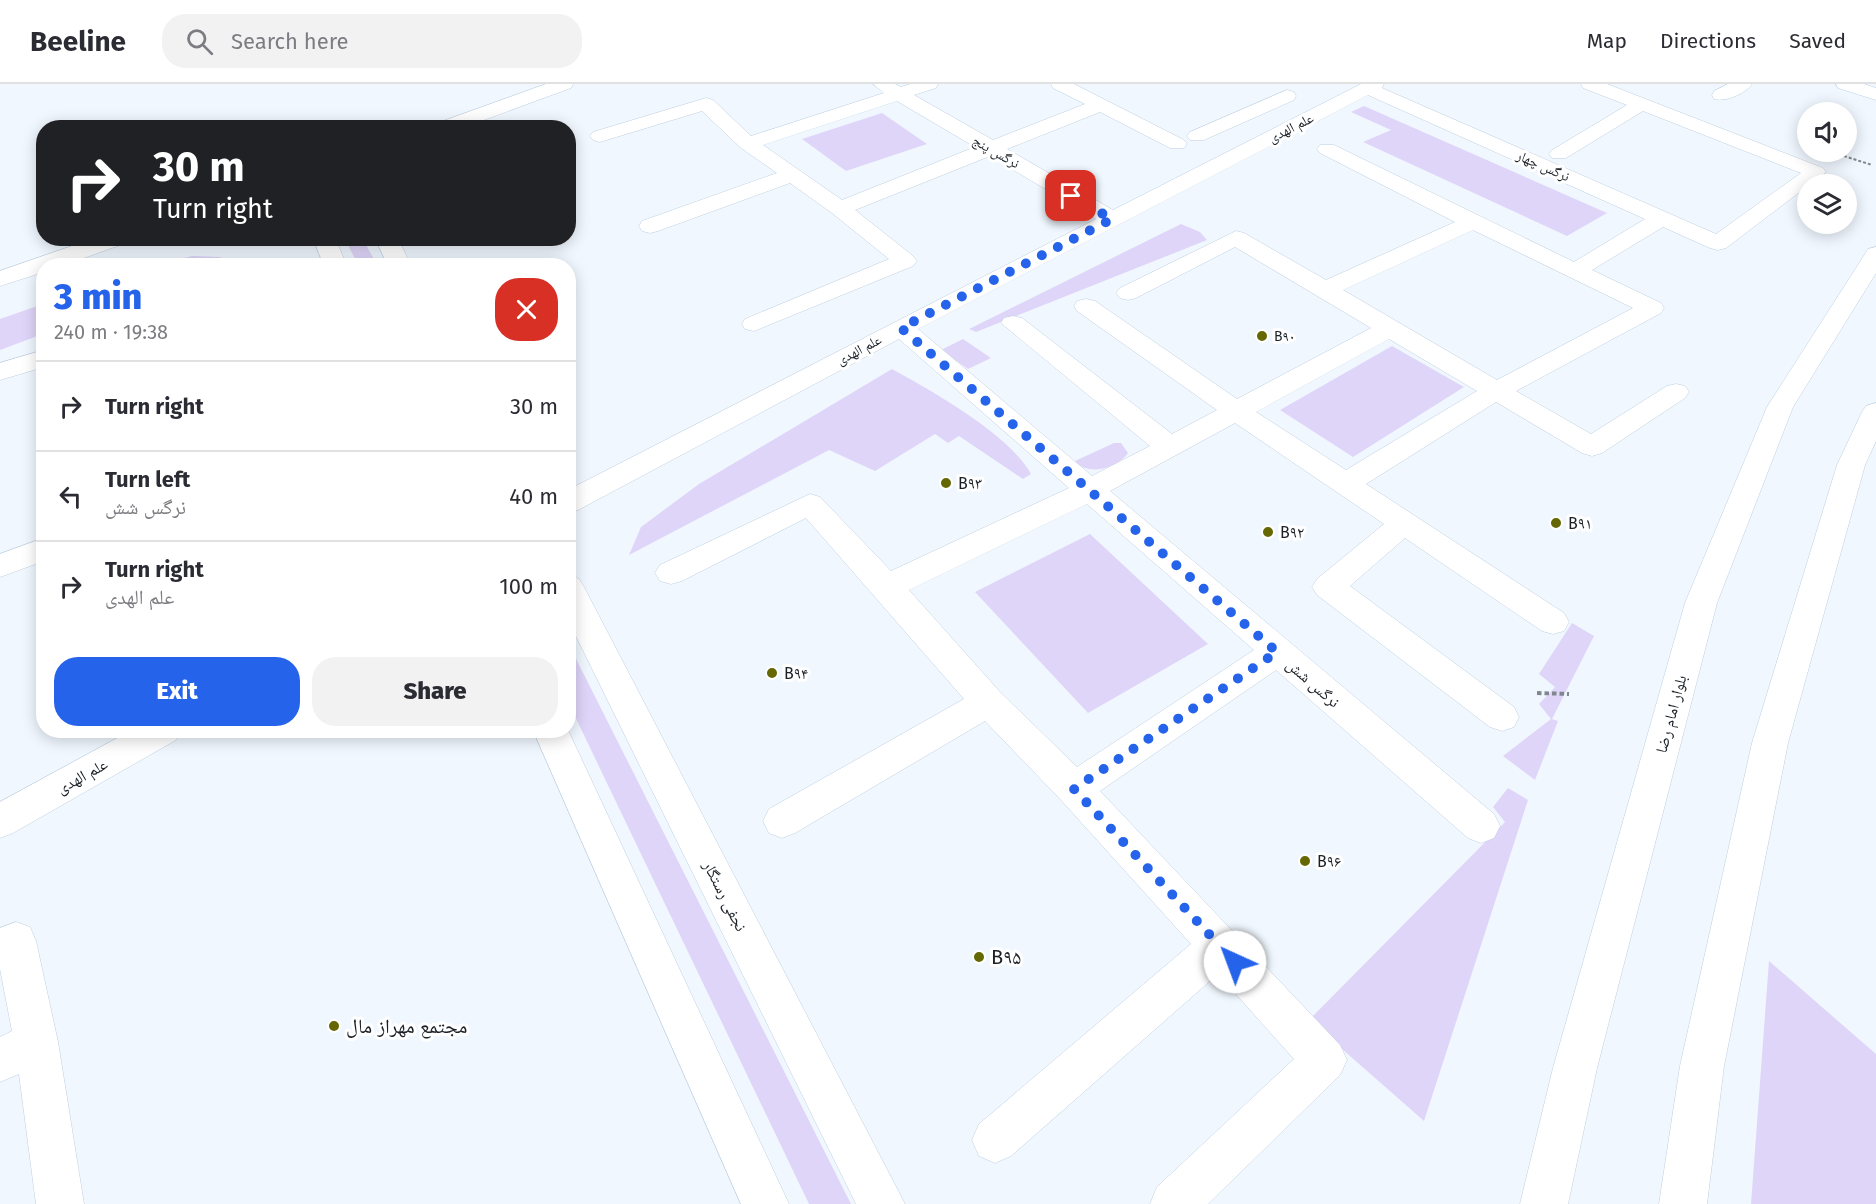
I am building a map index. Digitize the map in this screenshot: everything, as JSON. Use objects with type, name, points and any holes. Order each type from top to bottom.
[{"type":"street","points":[[464,120],[564,84]]},
{"type":"street","points":[[748,144],[890,89],[929,84]]},
{"type":"street","points":[[1060,84],[1177,144]]},
{"type":"street","points":[[1590,84],[1642,104]]},
{"type":"street","points":[[1720,95],[1743,84]]},
{"type":"street","points":[[1845,84],[1876,94]]},
{"type":"street","name":"نرگس چهار","points":[[1371,86],[1718,243],[1816,172],[1642,104]]},
{"type":"street","name":"علم الهدی","points":[[576,499],[901,328],[1371,86]]},
{"type":"street","points":[[1197,136],[1287,96],[1268,88]]},
{"type":"street","name":"نرگس پنج","points":[[890,89],[1112,219]]},
{"type":"street","points":[[600,136],[706,104],[748,144],[840,208],[905,261],[754,324]]},
{"type":"street","points":[[1559,154],[1642,104]]},
{"type":"street","points":[[840,208],[1100,105]]},
{"type":"street","points":[[1327,149],[1652,308],[1496,391],[1345,484]]},
{"type":"street","points":[[650,226],[792,175]]},
{"type":"street","points":[[1575,271],[1662,218]]},
{"type":"street","points":[[1324,290],[1473,222]]},
{"type":"street","points":[[1128,292],[1236,238],[1592,447],[1676,392]]},
{"type":"street","points":[[60,258],[95,246]]},
{"type":"street","name":"بلوار امام رضا","points":[[1544,1204],[1575,1068],[1701,603],[1780,406],[1876,254]]},
{"type":"street","points":[[0,279],[36,266]]},
{"type":"street","points":[[1086,306],[1236,411],[1553,622]]},
{"type":"street","points":[[1013,323],[1170,447]]},
{"type":"street","name":"نرگس شش","points":[[901,328],[1481,826]]},
{"type":"street","points":[[887,587],[1090,490],[1390,328]]},
{"type":"street","points":[[0,372],[36,361]]},
{"type":"street","points":[[1683,1204],[1702,1066],[1770,743],[1851,465],[1876,412]]},
{"type":"street","points":[[671,573],[810,504],[988,702],[1074,789],[1325,1060],[1174,1204]]},
{"type":"street","points":[[1404,523],[1328,587],[1502,717]]},
{"type":"street","points":[[0,566],[36,552]]},
{"type":"street","name":"نجفی رستگار","points":[[576,603],[881,1204]]},
{"type":"street","points":[[1074,789],[1277,652]]},
{"type":"street","points":[[782,821],[988,702]]},
{"type":"street","name":"علم الهدی","points":[[0,821],[150,738]]},
{"type":"street","points":[[554,738],[765,1204]]},
{"type":"street","points":[[0,949],[16,941],[18,1051],[60,1204]]},
{"type":"street","points":[[994,1140],[1220,946]]},
{"type":"path","points":[[1857,160],[1872,165]]},
{"type":"path","points":[[1537,693],[1569,694]]},
{"type":"shaded area","points":[[1364,106],[1607,213],[1567,236],[1363,142],[1391,130],[1351,112]]},
{"type":"shaded area","points":[[882,113],[927,144],[846,171],[802,139]]},
{"type":"shaded area","points":[[1181,224],[1200,232],[1207,240],[976,332],[969,329]]},
{"type":"shaded area","points":[[348,246],[367,246],[373,258],[354,258]]},
{"type":"shaded area","points":[[192,256],[222,258],[184,258]]},
{"type":"shaded area","points":[[36,306],[36,337],[0,350],[0,319]]},
{"type":"shaded area","points":[[963,339],[991,358],[968,369],[941,350]]},
{"type":"shaded area","points":[[1392,346],[1464,387],[1353,457],[1280,410]]},
{"type":"shaded area","points":[[892,369],[948,401],[988,429],[1006,444],[1031,474],[1023,479],[959,436],[948,443],[935,434],[875,471],[829,450],[629,555],[641,527],[699,484]]},
{"type":"shaded area","points":[[1114,443],[1121,443],[1128,453],[1117,463],[1102,469],[1087,469],[1075,461]]},
{"type":"shaded area","points":[[1090,534],[1208,644],[1088,713],[975,592]]},
{"type":"shaded area","points":[[1572,623],[1594,636],[1552,719],[1558,721],[1535,780],[1503,756],[1551,719],[1539,704],[1555,687],[1539,674]]},
{"type":"shaded area","points":[[576,659],[851,1204],[809,1204],[576,719]]},
{"type":"shaded area","points":[[1508,788],[1528,800],[1424,1121],[1309,1020],[1505,822],[1493,807]]},
{"type":"shaded area","points":[[1769,961],[1876,1054],[1876,1204],[1751,1204]]},
{"type":"place","name":"B۹۰","points":[[1262,336]]},
{"type":"place","name":"B۹۳","points":[[946,483]]},
{"type":"place","name":"B۹۱","points":[[1556,523]]},
{"type":"place","name":"B۹۲","points":[[1268,532]]},
{"type":"place","name":"B۹۴","points":[[772,673]]},
{"type":"place","name":"B۹۶","points":[[1305,861]]},
{"type":"place","name":"B۹۵","points":[[979,957]]},
{"type":"place","name":"مجتمع مهراز مال","points":[[334,1026]]},
{"type":"route","points":[[1071,196],[1112,219],[901,328],[1277,652],[1074,789],[1235,962]]}]
